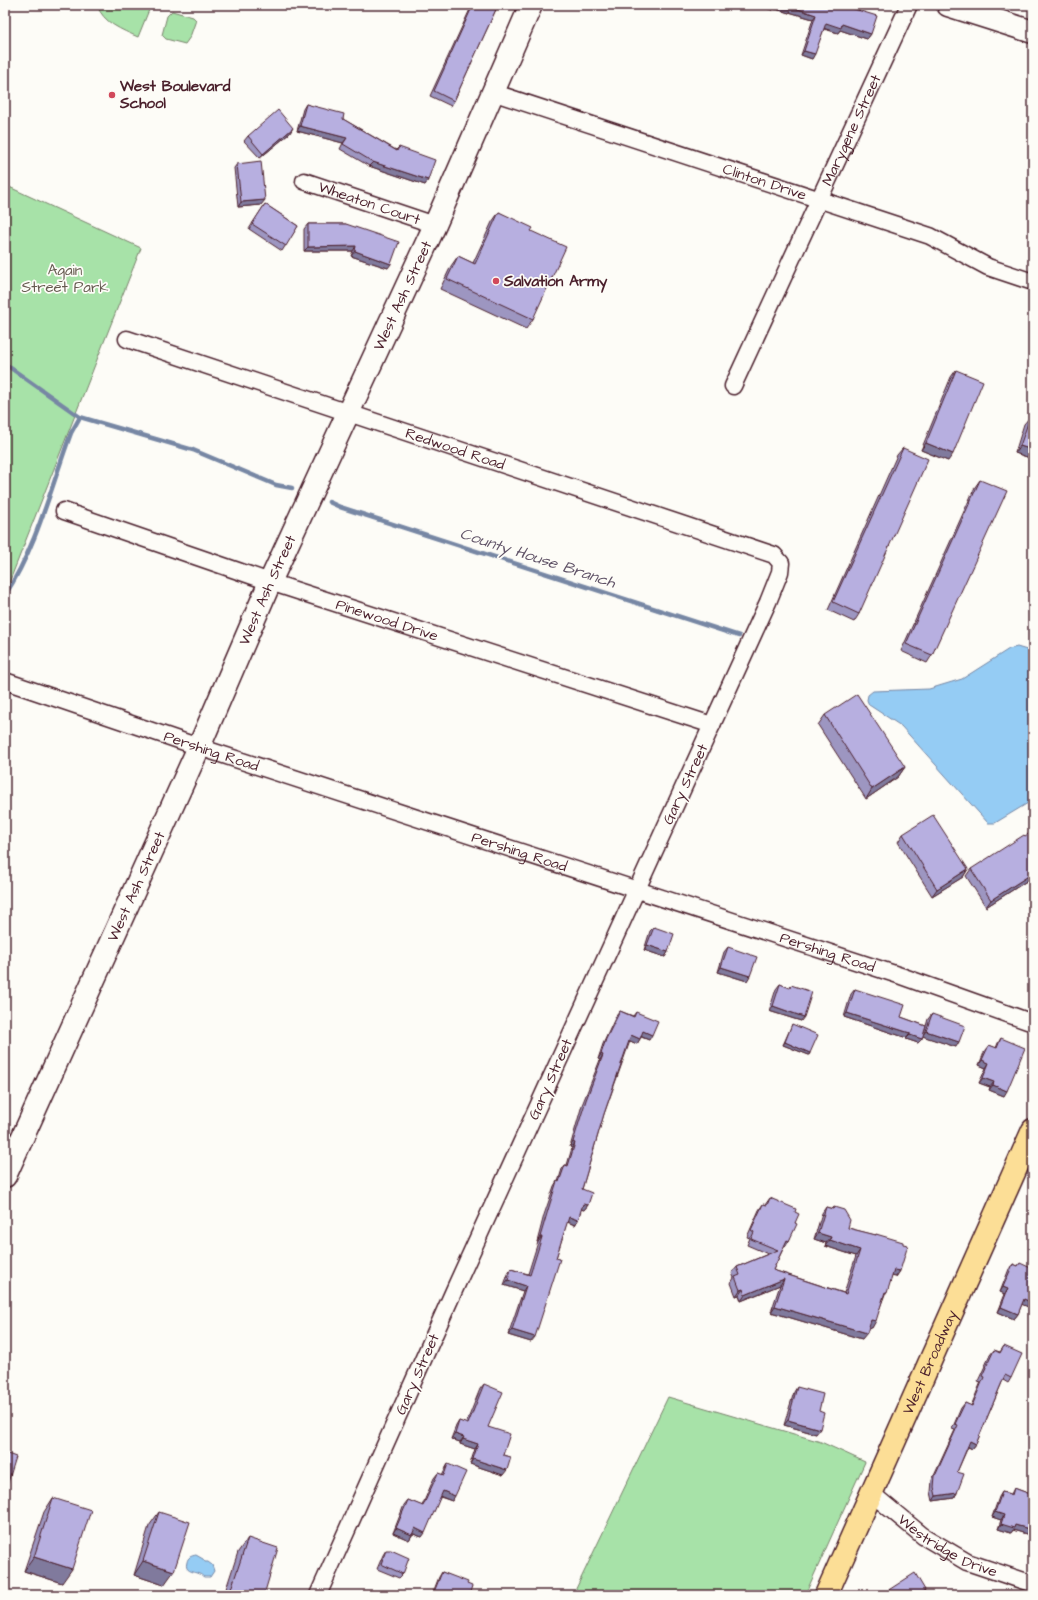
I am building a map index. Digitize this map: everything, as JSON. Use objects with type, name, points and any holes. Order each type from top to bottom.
[{"type":"main road","name":"West Broadway","points":[[826,1595],[1033,1130]]},
{"type":"street","name":"West Ash Street","points":[[5,1176],[199,747],[270,582],[435,225],[531,5]]},
{"type":"street","name":"Marygene Street","points":[[733,386],[820,201],[909,5]]},
{"type":"street","points":[[948,5],[1033,32]]},
{"type":"street","name":"Clinton Drive","points":[[492,92],[930,236],[988,267],[1033,282]]},
{"type":"street","name":"Wheaton Court","points":[[304,181],[435,225]]},
{"type":"street","name":"Redwood Road","points":[[127,339],[774,555],[781,563]]},
{"type":"street","name":"Pinewood Drive","points":[[64,511],[270,582],[712,725]]},
{"type":"street","name":"Gary Street","points":[[318,1595],[636,890],[768,602],[780,572],[781,563]]},
{"type":"street","name":"Pershing Road","points":[[5,681],[199,747],[901,976],[1033,1023]]},
{"type":"street","name":"Westridge Drive","points":[[872,1493],[922,1536],[966,1562],[1033,1584]]},
{"type":"green space","points":[[97,5],[151,5],[138,37],[120,29],[108,21]]},
{"type":"green space","points":[[172,11],[193,17],[196,20],[190,37],[185,44],[166,39],[162,35],[167,16]]},
{"type":"green space","name":"Again Street Park","points":[[5,185],[141,248],[5,593]]},
{"type":"green space","points":[[668,1397],[821,1442],[865,1462],[805,1595],[573,1595]]},
{"type":"water","points":[[1017,647],[1027,650],[1033,659],[1033,800],[995,823],[988,823],[901,726],[869,705],[867,700],[868,695],[873,691],[929,689],[962,679],[1009,649]]},
{"type":"water","points":[[196,1555],[212,1565],[214,1571],[210,1577],[204,1577],[190,1571],[187,1568],[186,1565],[188,1559],[191,1556]]},
{"type":"building","points":[[473,5],[498,5],[454,101],[434,91]]},
{"type":"building","points":[[780,5],[841,5],[877,16],[871,34],[842,24],[841,28],[826,23],[815,54],[804,51],[816,15],[792,7],[792,9]]},
{"type":"building","points":[[306,104],[344,114],[343,119],[397,151],[399,147],[435,160],[428,180],[373,162],[343,144],[347,138],[300,126]]},
{"type":"building","points":[[278,110],[293,128],[263,154],[248,136]]},
{"type":"building","points":[[261,161],[265,200],[241,202],[237,164]]},
{"type":"building","points":[[265,204],[298,226],[286,246],[252,224]]},
{"type":"building","name":"Salvation Army","points":[[499,212],[533,228],[531,231],[566,247],[533,319],[447,279],[458,256],[475,264]]},
{"type":"building","points":[[308,224],[346,224],[399,242],[391,264],[355,251],[356,246],[308,247]]},
{"type":"building","points":[[956,370],[983,381],[953,454],[926,443]]},
{"type":"building","points":[[1030,417],[1033,418],[1033,450],[1020,446]]},
{"type":"building","points":[[903,448],[928,459],[859,614],[833,602]]},
{"type":"building","points":[[980,480],[1007,491],[932,655],[906,644]]},
{"type":"building","points":[[857,694],[905,767],[872,789],[825,715]]},
{"type":"building","points":[[933,815],[968,869],[937,889],[903,834]]},
{"type":"building","points":[[1033,831],[1033,873],[991,900],[971,869],[1024,835],[1025,836]]},
{"type":"building","points":[[654,927],[674,934],[668,952],[647,945]]},
{"type":"building","points":[[728,947],[757,957],[750,976],[721,967]]},
{"type":"building","points":[[780,984],[790,988],[791,985],[812,992],[804,1017],[773,1006]]},
{"type":"building","points":[[855,989],[905,1005],[901,1017],[926,1026],[922,1039],[910,1035],[910,1033],[847,1013]]},
{"type":"building","points":[[620,1011],[634,1017],[636,1012],[658,1021],[652,1035],[643,1031],[640,1039],[631,1035],[604,1114],[582,1189],[592,1193],[588,1205],[583,1204],[578,1220],[569,1217],[556,1258],[560,1259],[535,1337],[512,1330],[526,1286],[508,1280],[511,1269],[530,1275],[557,1181],[559,1182],[565,1165],[568,1166],[575,1143],[573,1142],[586,1100],[603,1055],[601,1054],[606,1039]]},
{"type":"building","points":[[932,1014],[965,1026],[959,1042],[926,1031]]},
{"type":"building","points":[[792,1024],[818,1035],[810,1053],[785,1042]]},
{"type":"building","points":[[1001,1038],[1025,1048],[1007,1091],[993,1085],[994,1082],[983,1078],[989,1063],[982,1060],[989,1045],[997,1048]]},
{"type":"building","points":[[770,1198],[796,1209],[795,1212],[799,1214],[795,1223],[797,1224],[789,1241],[787,1240],[773,1270],[846,1294],[860,1250],[830,1240],[831,1237],[818,1233],[826,1207],[833,1209],[834,1207],[844,1210],[850,1220],[848,1228],[876,1234],[903,1242],[903,1244],[908,1245],[900,1271],[894,1270],[876,1321],[871,1320],[867,1333],[775,1306],[784,1279],[745,1295],[743,1289],[740,1290],[735,1277],[740,1275],[737,1267],[778,1250],[751,1239],[754,1232],[751,1230],[763,1204],[767,1205]]},
{"type":"building","points":[[1020,1263],[1033,1269],[1033,1303],[1024,1299],[1018,1314],[1001,1307],[1008,1289],[1003,1287],[1013,1264],[1018,1266]]},
{"type":"building","points":[[1004,1346],[1022,1354],[1011,1378],[1005,1375],[976,1444],[970,1441],[957,1472],[964,1474],[957,1493],[936,1496],[934,1487],[935,1476],[958,1425],[955,1424],[965,1403],[972,1406],[984,1377],[982,1376],[994,1350],[1000,1353]]},
{"type":"building","points":[[484,1384],[503,1392],[488,1427],[510,1434],[503,1455],[511,1457],[507,1470],[473,1459],[478,1444],[463,1439],[464,1437],[455,1434],[459,1421],[468,1424]]},
{"type":"building","points":[[797,1387],[823,1394],[819,1411],[824,1413],[820,1429],[788,1420]]},
{"type":"building","points":[[5,1453],[16,1457],[5,1492]]},
{"type":"building","points":[[448,1464],[466,1472],[455,1496],[443,1491],[425,1533],[415,1528],[412,1535],[396,1528],[408,1500],[423,1506],[438,1473],[444,1475]]},
{"type":"building","points":[[1014,1488],[1033,1495],[1033,1530],[1015,1525],[1014,1528],[1001,1524],[1004,1515],[995,1512],[1002,1492],[1012,1495]]},
{"type":"building","points":[[53,1498],[91,1510],[72,1569],[34,1557]]},
{"type":"building","points":[[159,1512],[190,1522],[174,1571],[143,1561]]},
{"type":"building","points":[[248,1538],[278,1548],[264,1595],[229,1595]]},
{"type":"building","points":[[386,1550],[391,1550],[409,1558],[403,1574],[381,1564]]},
{"type":"building","points":[[442,1572],[468,1582],[467,1584],[472,1586],[469,1595],[441,1595],[434,1592]]},
{"type":"building","points":[[915,1573],[925,1590],[918,1595],[886,1595],[884,1593]]},
{"type":"waterway","points":[[5,364],[80,417]]},
{"type":"waterway","name":"County House Branch","points":[[5,595],[26,557],[35,536],[71,433],[80,417],[193,450],[276,485],[292,488]]},
{"type":"waterway","name":"County House Branch","points":[[329,502],[340,507],[739,636]]},
{"type":"place","name":"West Boulevard School","points":[[112,95]]},
{"type":"place","name":"Salvation Army","points":[[496,281]]}]
